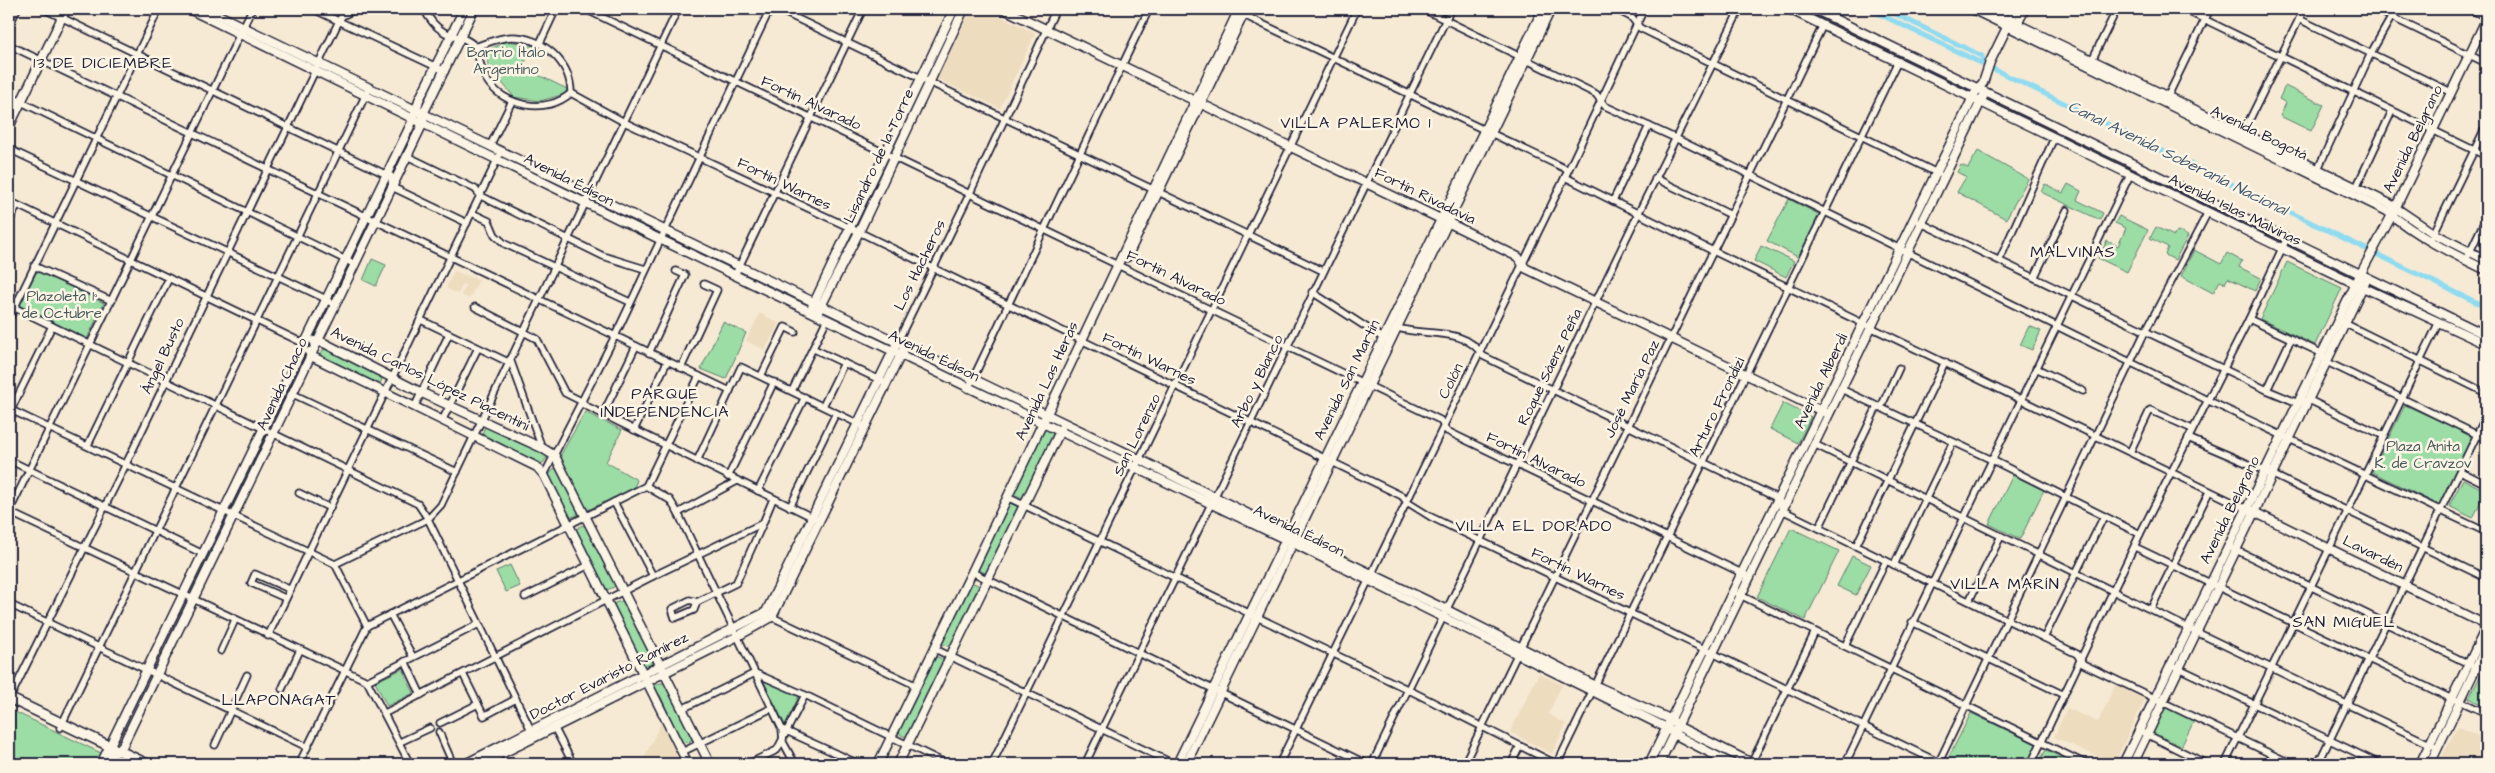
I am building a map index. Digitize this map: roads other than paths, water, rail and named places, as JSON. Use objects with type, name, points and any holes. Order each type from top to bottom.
[{"type":"main road","points":[[9,127],[66,9]]},
{"type":"main road","name":"Avenida Édison","points":[[189,9],[241,30],[368,91],[490,146],[500,156],[585,203],[968,389],[1370,577],[1674,727]]},
{"type":"main road","name":"Avenida Édison","points":[[206,9],[241,30]]},
{"type":"main road","name":"Avenida Chaco","points":[[418,114],[436,67],[464,9]]},
{"type":"main road","name":"Avenida Chaco","points":[[106,764],[147,670],[223,510],[265,428],[387,175],[418,114],[444,71],[474,9]]},
{"type":"main road","name":"Lisandro de la Torre","points":[[818,305],[849,229],[954,9]]},
{"type":"main road","name":"Lisandro de la Torre","points":[[814,313],[859,232],[964,9]]},
{"type":"main road","name":"Fortín Rivadavia","points":[[1004,9],[1449,222],[1518,258],[1526,268],[1824,413]]},
{"type":"main road","name":"Avenida San Martín","points":[[1175,764],[1258,618],[1324,458],[1361,383],[1386,340],[1398,328],[1449,222],[1543,9]]},
{"type":"main road","name":"Avenida San Martín","points":[[1523,57],[1551,9]]},
{"type":"main road","name":"Avenida Islas Malvinas","points":[[1789,9],[2130,175],[2486,344]]},
{"type":"main road","name":"Avenida Islas Malvinas","points":[[1814,9],[2286,240],[2363,274],[2486,337]]},
{"type":"main road","points":[[1972,9],[2011,26]]},
{"type":"main road","points":[[1986,9],[2011,26]]},
{"type":"main road","name":"Avenida Alberdi","points":[[2011,26],[2016,9]]},
{"type":"main road","name":"Avenida Alberdi","points":[[1674,727],[1742,596],[1746,575],[1779,499],[1868,325],[1977,100],[1990,62],[2011,26],[2025,9]]},
{"type":"main road","name":"Avenida Las Heras","points":[[878,764],[1121,265],[1155,190],[1199,102],[1239,11]]},
{"type":"main road","name":"Avenida Belgrano","points":[[2286,436],[2309,400],[2327,362],[2369,256],[2394,212],[2486,18]]},
{"type":"main road","name":"Avenida Bogotá","points":[[2011,26],[2317,172],[2433,233],[2486,270]]},
{"type":"main road","name":"Avenida Édison","points":[[418,114],[423,123],[590,194],[1139,459],[1214,496],[1291,539]]},
{"type":"main road","name":"Avenida Chaco","points":[[101,764],[112,751],[155,674],[274,434],[423,123]]},
{"type":"main road","name":"Avenida San Martín","points":[[1186,764],[1249,614],[1332,462],[1368,387],[1386,340],[1440,218],[1487,133]]},
{"type":"main road","name":"Avenida Bogotá","points":[[2317,172],[2356,188],[2394,212],[2430,241],[2468,256],[2486,260]]},
{"type":"main road","name":"Avenida Belgrano","points":[[2123,764],[2170,664],[2192,630],[2214,585],[2236,550],[2251,510],[2286,436],[2298,403],[2322,354],[2342,322]]},
{"type":"main road","name":"Avenida Alberdi","points":[[1659,764],[1706,650],[1734,592],[1746,575],[1782,510],[1814,444],[1824,413],[1842,389],[1868,325]]},
{"type":"main road","name":"Avenida Carlos López Piacentini","points":[[305,344],[318,340],[420,392],[481,418],[542,448],[554,456],[710,764]]},
{"type":"main road","name":"Los Hacheros","points":[[769,615],[897,353],[897,343]]},
{"type":"main road","points":[[305,344],[310,356]]},
{"type":"main road","points":[[897,353],[904,347]]},
{"type":"main road","name":"Avenida Carlos López Piacentini","points":[[310,356],[443,419],[537,467],[544,475],[688,764]]},
{"type":"main road","points":[[898,764],[952,657],[1023,505],[1064,423]]},
{"type":"main road","name":"Avenida Belgrano","points":[[2214,585],[2228,546],[2251,510]]},
{"type":"main road","name":"Lavardén","points":[[2251,510],[2486,626]]},
{"type":"main road","name":"Doctor Evaristo Ramírez","points":[[662,670],[735,628],[769,615]]},
{"type":"main road","name":"Doctor Evaristo Ramírez","points":[[465,764],[489,757],[645,678],[738,636],[769,615]]},
{"type":"main road","points":[[2420,764],[2434,746],[2460,700],[2486,626]]},
{"type":"main road","name":"Avenida Belgrano","points":[[2133,764],[2179,668],[2192,630]]},
{"type":"main road","points":[[2430,764],[2434,746],[2452,699],[2486,647]]},
{"type":"main road","name":"Doctor Evaristo Ramírez","points":[[533,734],[554,727],[645,678]]},
{"type":"main road","name":"Avenida Édison","points":[[1595,689],[1667,728]]},
{"type":"main road","points":[[9,700],[112,751],[134,764]]},
{"type":"main road","points":[[1674,727],[1752,764]]},
{"type":"main road","points":[[1674,727],[1732,764]]},
{"type":"main road","name":"Avenida Alberdi","points":[[1650,764],[1667,728],[1674,727]]},
{"type":"main road","points":[[112,751],[147,764]]},
{"type":"main road","name":"Doctor Evaristo Ramírez","points":[[481,764],[489,757]]},
{"type":"street","points":[[9,26],[17,9]]},
{"type":"street","points":[[44,9],[391,176],[392,187],[467,223]]},
{"type":"street","points":[[9,319],[11,307],[34,266],[159,9]]},
{"type":"street","points":[[252,9],[9,512],[344,672],[367,681],[410,764]]},
{"type":"street","points":[[313,9],[444,71]]},
{"type":"street","points":[[339,21],[342,16],[356,9]]},
{"type":"street","points":[[424,9],[431,22],[444,32],[460,38],[475,47],[486,80],[500,94],[512,101],[537,106],[556,103],[571,93],[571,86],[560,63],[540,42],[514,37],[475,47]]},
{"type":"street","points":[[540,42],[556,9]]},
{"type":"street","name":"Fortín Alvarado","points":[[588,9],[736,82],[1212,309],[1368,387],[1440,420],[1447,431],[1746,575]]},
{"type":"street","points":[[334,564],[428,519],[441,505],[678,9]]},
{"type":"street","points":[[544,475],[583,402],[770,9]]},
{"type":"street","points":[[777,9],[1323,271]]},
{"type":"street","points":[[735,275],[862,9]]},
{"type":"street","name":"Los Hacheros","points":[[897,343],[1006,118],[1056,9]]},
{"type":"street","points":[[968,389],[1149,9]]},
{"type":"street","name":"San Lorenzo","points":[[992,764],[1357,9]]},
{"type":"street","points":[[1423,9],[1596,94],[1604,106],[1675,138],[2207,400],[2486,532]]},
{"type":"street","name":"Arbo y Blanco","points":[[1085,764],[1288,346],[1312,292],[1451,9]]},
{"type":"street","points":[[1615,9],[1631,17],[1640,28],[1940,175]]},
{"type":"street","name":"Colón","points":[[1279,764],[1565,177],[1600,99],[1644,9]]},
{"type":"street","name":"Roque Sáenz Peña","points":[[1372,764],[1655,178],[1740,9]]},
{"type":"street","points":[[2091,63],[2117,9]]},
{"type":"street","points":[[2183,9],[2486,156]]},
{"type":"street","points":[[2166,99],[2210,9]]},
{"type":"street","points":[[2242,136],[2304,9]]},
{"type":"street","points":[[2375,9],[2486,63]]},
{"type":"street","points":[[2317,172],[2355,93],[2355,87],[2371,53],[2396,9]]},
{"type":"street","points":[[2470,9],[2486,18]]},
{"type":"street","points":[[1239,11],[1487,133],[1568,170]]},
{"type":"street","points":[[2299,19],[2451,92]]},
{"type":"street","name":"Ángel Busto","points":[[9,700],[126,464],[205,295],[227,254],[339,21]]},
{"type":"street","name":"José María Paz","points":[[1464,764],[1823,25]]},
{"type":"street","points":[[9,45],[319,192],[667,362],[730,390]]},
{"type":"street","name":"Arturo Frondizi","points":[[1556,764],[1595,689],[1898,61]]},
{"type":"street","points":[[61,726],[368,91]]},
{"type":"street","name":"Fortín Warnes","points":[[571,93],[624,122],[849,229],[859,232],[1402,496],[1406,502],[1479,540],[1939,764]]},
{"type":"street","points":[[9,96],[354,264]]},
{"type":"street","points":[[490,146],[512,101]]},
{"type":"street","points":[[2356,188],[2392,111]]},
{"type":"street","points":[[1613,201],[1649,126]]},
{"type":"street","points":[[2430,241],[2486,126]]},
{"type":"street","points":[[2000,259],[2054,138]]},
{"type":"street","points":[[9,148],[227,254],[278,276],[335,306]]},
{"type":"street","points":[[407,156],[475,189],[480,196],[603,256],[645,269]]},
{"type":"street","points":[[268,636],[500,156]]},
{"type":"street","points":[[1846,764],[1912,622],[2130,175]]},
{"type":"street","points":[[1565,177],[2209,492],[2251,510]]},
{"type":"street","points":[[1655,178],[1731,215]]},
{"type":"street","points":[[9,201],[305,344]]},
{"type":"street","points":[[9,223],[18,205]]},
{"type":"street","points":[[2035,276],[2067,210]]},
{"type":"street","points":[[1939,764],[2146,332],[2208,212]]},
{"type":"street","points":[[472,213],[489,221],[495,235],[505,244],[630,302]]},
{"type":"street","points":[[2468,256],[2486,218]]},
{"type":"street","points":[[1918,221],[2000,259],[2267,390],[2298,403],[2309,400],[2382,435]]},
{"type":"street","points":[[2031,764],[2140,534],[2222,368],[2249,319],[2286,240]]},
{"type":"street","points":[[34,266],[112,301]]},
{"type":"street","points":[[649,353],[685,276],[676,271]]},
{"type":"street","points":[[88,445],[169,278]]},
{"type":"street","points":[[681,368],[717,290],[704,284]]},
{"type":"street","points":[[1312,292],[1386,340]]},
{"type":"street","points":[[11,307],[265,428],[418,504],[428,519],[533,734]]},
{"type":"street","points":[[475,307],[538,339],[565,393],[583,402],[584,405],[816,519]]},
{"type":"street","points":[[792,391],[827,319]]},
{"type":"street","points":[[2249,319],[2322,354],[2327,362],[2486,439]]},
{"type":"street","points":[[421,320],[478,348],[509,360],[542,448]]},
{"type":"street","points":[[2342,322],[2486,393]]},
{"type":"street","points":[[2225,764],[2294,623],[2382,435],[2439,322]]},
{"type":"street","points":[[52,326],[10,409],[334,564],[367,626]]},
{"type":"street","points":[[761,376],[785,327],[795,332]]},
{"type":"street","points":[[1398,328],[1416,333],[1450,334],[1476,346],[1483,356],[1779,499],[1782,510],[2008,619],[2078,654],[2080,661],[2292,764]]},
{"type":"street","points":[[414,406],[449,334]]},
{"type":"street","points":[[2267,390],[2291,339]]},
{"type":"street","points":[[603,414],[636,346]]},
{"type":"street","points":[[443,419],[478,348]]},
{"type":"street","points":[[814,349],[882,382]]},
{"type":"street","points":[[634,430],[667,362]]},
{"type":"street","points":[[1856,546],[1945,362]]},
{"type":"street","points":[[823,406],[844,363]]},
{"type":"street","points":[[697,462],[741,367],[861,425]]},
{"type":"street","points":[[1819,528],[1877,407],[1882,406],[1899,368]]},
{"type":"street","points":[[2036,368],[2083,391]]},
{"type":"street","points":[[299,764],[367,626],[646,486],[698,376]]},
{"type":"street","points":[[728,477],[774,382]]},
{"type":"street","points":[[1842,389],[1992,460],[2140,534]]},
{"type":"street","points":[[293,394],[457,472]]},
{"type":"street","points":[[758,491],[804,397]]},
{"type":"street","points":[[2130,452],[2150,410],[2192,429]]},
{"type":"street","points":[[790,507],[836,413]]},
{"type":"street","points":[[2318,764],[2486,416]]},
{"type":"street","points":[[2188,438],[2269,473],[2486,578]]},
{"type":"street","points":[[1894,565],[1953,442]]},
{"type":"street","points":[[1814,444],[2192,630],[2273,667],[2434,746]]},
{"type":"street","points":[[9,460],[203,554]]},
{"type":"street","points":[[2460,471],[2486,484]]},
{"type":"street","points":[[678,513],[737,481]]},
{"type":"street","points":[[646,486],[670,500],[678,513],[772,708],[785,730],[859,764]]},
{"type":"street","points":[[2151,609],[2209,492]]},
{"type":"street","points":[[299,493],[330,508]]},
{"type":"street","points":[[1007,497],[1409,690],[1556,764]]},
{"type":"street","points":[[697,602],[736,583],[773,499]]},
{"type":"street","points":[[614,502],[653,576]]},
{"type":"street","points":[[2044,638],[2104,516]]},
{"type":"street","points":[[384,713],[607,602],[653,576],[763,523]]},
{"type":"street","points":[[1969,601],[2002,536]]},
{"type":"street","points":[[2228,546],[2473,666]]},
{"type":"street","points":[[2134,547],[2452,699],[2460,700],[2486,713]]},
{"type":"street","points":[[1846,646],[1886,561]]},
{"type":"street","points":[[525,597],[589,565]]},
{"type":"street","points":[[972,572],[1063,618],[1367,764]]},
{"type":"street","points":[[285,598],[251,583],[255,574],[290,589]]},
{"type":"street","points":[[1734,592],[2086,764]]},
{"type":"street","points":[[9,604],[307,747]]},
{"type":"street","points":[[390,614],[413,657]]},
{"type":"street","points":[[769,615],[917,686]]},
{"type":"street","points":[[221,651],[235,620]]},
{"type":"street","points":[[1912,622],[2064,694]]},
{"type":"street","points":[[367,681],[479,624]]},
{"type":"street","points":[[1752,764],[1815,632]]},
{"type":"street","points":[[935,649],[1175,764]]},
{"type":"street","points":[[282,689],[300,650]]},
{"type":"street","points":[[404,662],[421,695]]},
{"type":"street","points":[[2170,664],[2380,764]]},
{"type":"street","points":[[682,709],[755,673],[892,736],[908,746],[947,764]]},
{"type":"street","points":[[463,674],[484,716],[516,699]]},
{"type":"street","points":[[215,745],[247,675]]},
{"type":"street","points":[[751,763],[777,750],[782,742],[785,730],[805,695]]},
{"type":"street","points":[[440,723],[478,704]]},
{"type":"street","points":[[682,752],[772,708]]},
{"type":"street","points":[[554,727],[573,764]]},
{"type":"street","points":[[400,742],[430,728]]},
{"type":"street","points":[[2138,731],[2207,764]]},
{"type":"street","points":[[439,732],[453,764]]},
{"type":"street","points":[[782,742],[795,764]]},
{"type":"street","points":[[1511,764],[1520,746]]},
{"type":"street","points":[[836,764],[840,755]]},
{"type":"waterway","name":"Canal Avenida Soberanía Nacional","points":[[1869,9],[2486,307]]},
{"type":"waterway","points":[[1885,9],[1982,56],[1983,63]]},
{"type":"district","name":"13 DE DICIEMBRE","points":[[103,63]]},
{"type":"district","name":"VILLA PALERMO 1","points":[[1356,123]]},
{"type":"district","name":"MALVINAS","points":[[2073,252]]},
{"type":"district","name":"PARQUE INDEPENDENCIA","points":[[665,403]]},
{"type":"district","name":"VILLA EL DORADO","points":[[1534,526]]},
{"type":"district","name":"VILLA MARÍN","points":[[2005,584]]},
{"type":"district","name":"SAN MIGUEL","points":[[2344,622]]},
{"type":"district","name":"LLAPONAGAT","points":[[279,700]]},
{"type":"park label","name":"Barrio Ítalo Argentino","points":[[506,60]]},
{"type":"park label","name":"Plazoleta 1° de Octubre","points":[[62,304]]},
{"type":"park label","name":"Plaza Anita K. de Cravzov","points":[[2423,454]]}]
